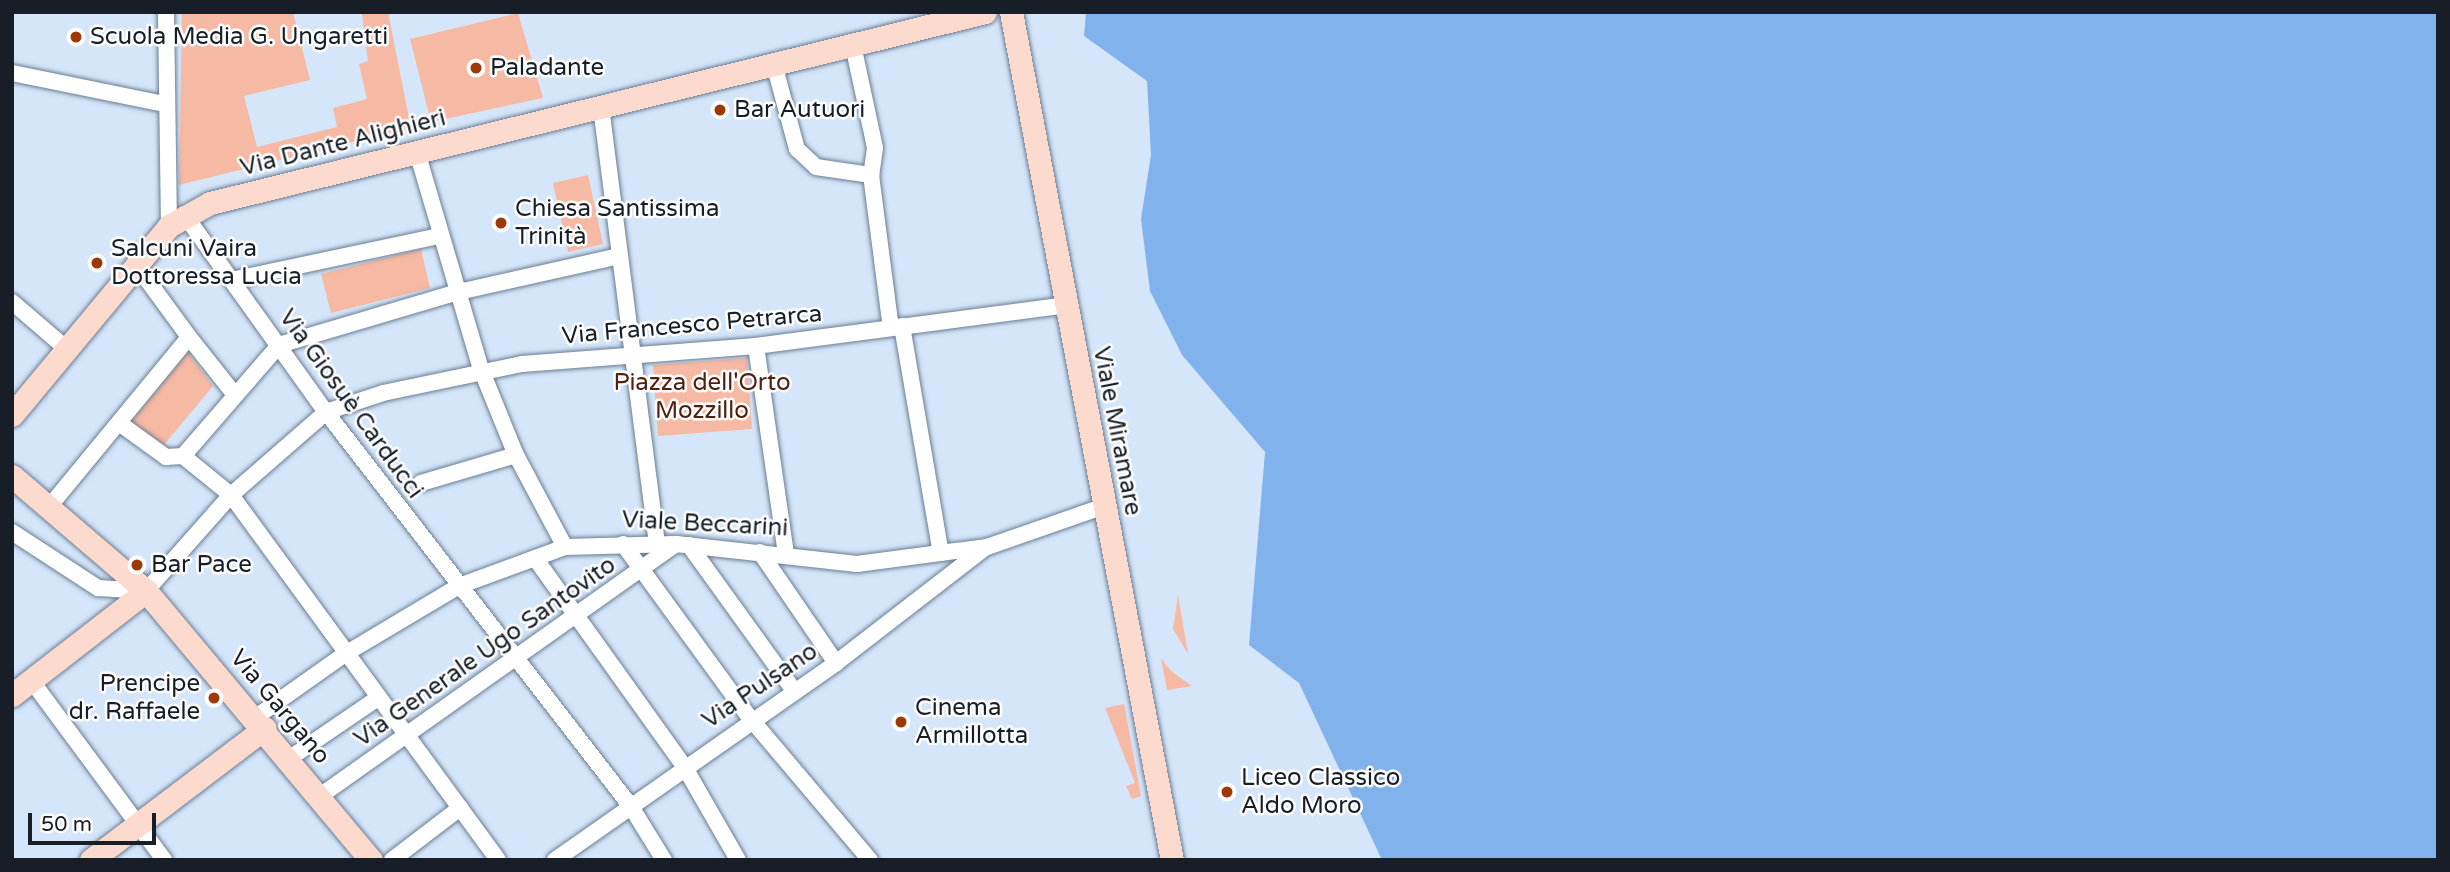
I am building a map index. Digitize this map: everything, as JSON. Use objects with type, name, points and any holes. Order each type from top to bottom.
[{"type":"street","points":[[12,415],[177,220],[164,104],[166,12]]},
{"type":"street","name":"Via Dante Alighieri","points":[[177,220],[417,152],[985,12]]},
{"type":"street","name":"Viale Miramare","points":[[1011,12],[1172,860]]},
{"type":"street","points":[[853,45],[875,148],[871,175],[896,327],[941,553]]},
{"type":"street","points":[[774,64],[797,149],[816,167],[871,175]]},
{"type":"street","points":[[12,73],[164,104]]},
{"type":"street","points":[[600,107],[657,543]]},
{"type":"street","points":[[417,152],[454,293],[481,369],[516,455],[565,547]]},
{"type":"street","name":"Via Giosuè Carducci","points":[[177,220],[232,280],[326,412],[630,805],[664,860]]},
{"type":"street","points":[[232,280],[439,236]]},
{"type":"street","points":[[183,456],[279,345],[454,293],[620,256]]},
{"type":"street","points":[[137,266],[188,337],[235,395]]},
{"type":"street","points":[[12,302],[68,350]]},
{"type":"street","name":"Via Francesco Petrarca","points":[[326,412],[481,369],[756,346],[1067,305]]},
{"type":"street","points":[[49,508],[188,337]]},
{"type":"street","points":[[756,346],[786,555]]},
{"type":"street","points":[[12,695],[146,591],[231,495],[326,412]]},
{"type":"street","points":[[119,423],[166,457],[183,456],[231,495],[498,860]]},
{"type":"street","points":[[421,483],[516,455]]},
{"type":"street","name":"Via Gargano","points":[[13,477],[146,591],[290,758],[371,860]]},
{"type":"street","name":"Viale Beccarini","points":[[91,860],[345,654],[459,586],[565,547],[657,543],[857,564],[987,547],[1105,506]]},
{"type":"street","points":[[12,532],[98,588],[146,591]]},
{"type":"street","points":[[623,544],[750,718],[870,860]]},
{"type":"street","points":[[682,545],[792,688]]},
{"type":"street","name":"Via Generale Ugo Santovito","points":[[320,796],[404,734],[682,545]]},
{"type":"street","name":"Via Pulsano","points":[[555,860],[792,688],[836,663],[987,547]]},
{"type":"street","points":[[760,552],[836,663]]},
{"type":"street","points":[[535,558],[684,766],[738,860]]},
{"type":"street","points":[[31,680],[164,860]]},
{"type":"street","points":[[290,758],[378,698]]},
{"type":"street","points":[[392,860],[460,808]]},
{"type":"green space","points":[[182,12],[293,12],[310,80],[244,96],[257,147],[337,127],[333,108],[367,99],[359,64],[368,61],[362,14],[388,12],[411,128],[179,185]]},
{"type":"green space","name":"Paladante","points":[[518,13],[543,98],[431,122],[410,39]]},
{"type":"green space","points":[[588,175],[603,244],[568,252],[553,183]]},
{"type":"green space","points":[[421,249],[430,288],[331,313],[321,274]]},
{"type":"green space","points":[[188,352],[213,386],[163,446],[131,422]]},
{"type":"green space","name":"Piazza dell'Orto Mozzillo","points":[[747,358],[752,429],[658,436],[653,365]]},
{"type":"green space","points":[[1178,595],[1188,654],[1173,629]]},
{"type":"green space","points":[[1161,658],[1171,671],[1192,686],[1167,690]]},
{"type":"green space","points":[[1124,704],[1141,796],[1132,799],[1126,786],[1135,783],[1105,708]]},
{"type":"water","points":[[1086,12],[2438,12],[2438,860],[1382,860],[1299,683],[1249,645],[1265,452],[1182,355],[1150,291],[1141,219],[1151,155],[1147,81],[1084,36]]},
{"type":"place","name":"Scuola Media G. Ungaretti","points":[[76,37]]},
{"type":"place","name":"Paladante","points":[[476,68]]},
{"type":"place","name":"Bar Autuori","points":[[720,110]]},
{"type":"place","name":"Chiesa Santissima Trinità","points":[[501,223]]},
{"type":"place","name":"Salcuni Vaira Dottoressa Lucia","points":[[97,263]]},
{"type":"place","name":"Bar Pace","points":[[137,565]]},
{"type":"place","name":"Prencipe dr. Raffaele","points":[[214,698]]},
{"type":"place","name":"Cinema Armillotta","points":[[901,722]]},
{"type":"place","name":"Liceo Classico Aldo Moro","points":[[1227,792]]}]
